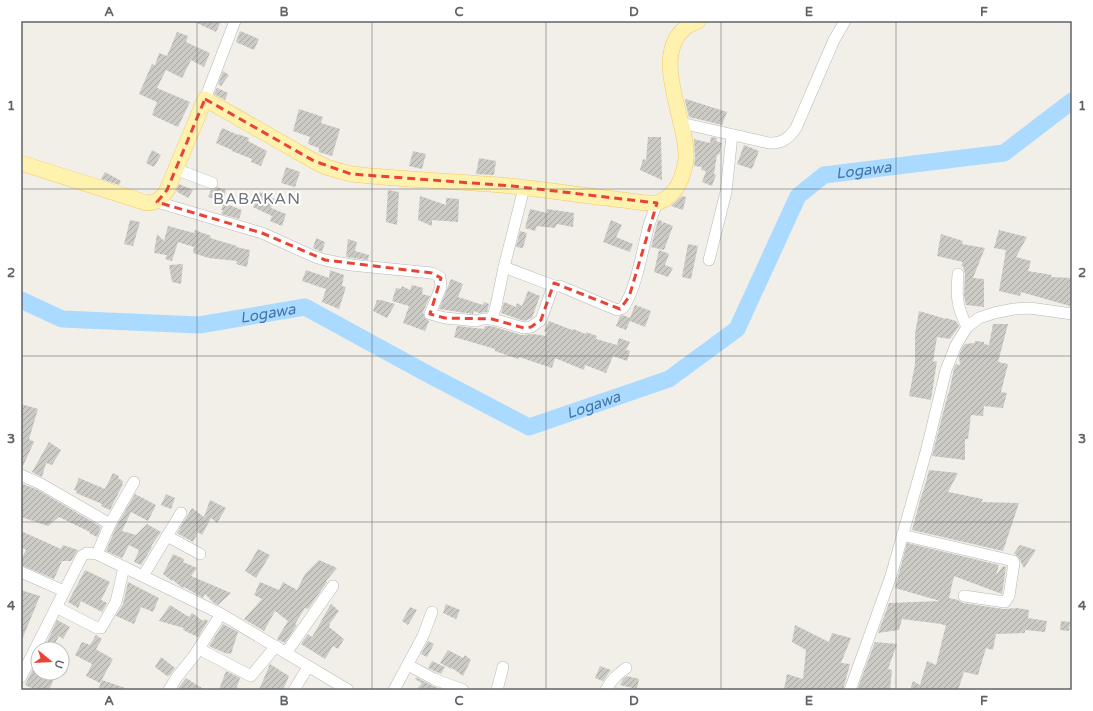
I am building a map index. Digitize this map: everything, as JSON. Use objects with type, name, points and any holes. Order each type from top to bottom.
[{"type":"main road","points":[[21,163],[147,203],[157,202],[167,190],[205,99],[314,161],[351,174],[524,188],[657,203],[668,198],[673,192],[683,172],[686,160],[682,123],[673,86],[670,52],[677,36],[685,28],[698,21]]},
{"type":"street","points":[[205,99],[235,21]]},
{"type":"street","points":[[682,123],[773,143],[787,139],[796,128],[834,40],[845,21]]},
{"type":"street","points":[[709,260],[726,192],[732,135]]},
{"type":"street","points":[[175,169],[212,183]]},
{"type":"street","points":[[492,319],[524,188]]},
{"type":"street","points":[[157,202],[262,233],[325,260],[436,274],[440,277],[440,287],[430,314],[445,318],[472,321],[492,319],[524,328],[536,324],[541,320],[554,286]]},
{"type":"street","points":[[504,267],[554,286],[560,286],[614,309],[620,310],[623,308],[629,297],[641,260],[647,231],[657,203]]},
{"type":"street","points":[[958,274],[957,301],[967,327]]},
{"type":"street","points":[[850,690],[891,576],[926,452],[946,370],[956,345],[967,327],[979,318],[994,313],[1014,309],[1030,308],[1072,314]]},
{"type":"street","points":[[21,475],[41,484],[110,524]]},
{"type":"street","points":[[97,554],[110,524],[134,482]]},
{"type":"street","points":[[143,576],[181,513]]},
{"type":"street","points":[[902,535],[1013,561],[1014,563],[1009,596],[1004,602],[964,596]]},
{"type":"street","points":[[167,536],[200,554]]},
{"type":"street","points":[[21,677],[82,556],[90,552],[221,614],[348,690]]},
{"type":"street","points":[[56,607],[97,628],[101,628],[116,602],[124,567]]},
{"type":"street","points":[[21,572],[64,591]]},
{"type":"street","points":[[286,653],[333,586]]},
{"type":"street","points":[[394,690],[423,636],[432,612]]},
{"type":"street","points":[[169,690],[199,649],[221,614]]},
{"type":"street","points":[[199,649],[249,676],[253,674],[276,646]]},
{"type":"street","points":[[408,665],[434,679],[463,690]]},
{"type":"street","points":[[294,690],[308,667]]},
{"type":"street","points":[[497,690],[504,667]]},
{"type":"street","points":[[606,690],[610,682],[617,674],[626,668]]},
{"type":"highlighted area","points":[[205,99],[314,161],[351,174],[512,186],[657,203],[629,297],[620,309],[554,283],[541,320],[531,327],[524,328],[492,319],[445,318],[430,314],[441,278],[432,273],[325,260],[262,233],[157,202],[167,190]]},
{"type":"building","points":[[193,21],[221,21],[216,32]]},
{"type":"building","points":[[240,31],[259,39],[254,50],[236,42]]},
{"type":"building","points":[[177,32],[188,36],[186,42],[210,53],[204,67],[191,60],[182,78],[166,70],[157,88],[190,102],[178,127],[152,115],[157,102],[139,94],[152,64],[155,65],[159,53],[167,56]]},
{"type":"building","points":[[223,71],[229,75],[221,86],[218,84]]},
{"type":"building","points":[[217,88],[228,93],[225,100],[214,94]]},
{"type":"building","points":[[686,99],[727,112],[722,125],[689,117],[685,101]]},
{"type":"building","points":[[299,109],[323,117],[321,123],[340,129],[332,156],[319,152],[319,148],[308,144],[310,137],[293,131]]},
{"type":"building","points":[[222,128],[249,138],[248,141],[267,151],[261,166],[251,162],[252,159],[216,143]]},
{"type":"building","points":[[648,137],[661,137],[662,180],[640,170],[643,159],[646,160]]},
{"type":"building","points":[[711,137],[717,138],[716,141],[722,143],[719,155],[717,154],[714,174],[716,175],[712,186],[702,182],[706,171],[701,170],[702,167],[694,166],[694,139],[710,143]]},
{"type":"building","points":[[744,145],[759,151],[752,169],[737,164]]},
{"type":"building","points":[[152,150],[161,155],[154,167],[146,163]]},
{"type":"building","points":[[413,151],[426,154],[422,169],[409,166]]},
{"type":"building","points":[[479,158],[496,161],[494,175],[476,174]]},
{"type":"building","points":[[286,167],[300,172],[295,187],[281,183]]},
{"type":"building","points":[[105,172],[121,181],[119,185],[101,179]]},
{"type":"building","points":[[179,184],[193,190],[188,198],[176,191]]},
{"type":"building","points":[[217,187],[226,190],[223,201],[208,197],[211,190],[214,190]]},
{"type":"building","points":[[388,190],[399,192],[397,225],[386,222]]},
{"type":"building","points":[[260,192],[275,199],[271,208],[286,214],[282,226],[270,221],[272,216],[253,207]]},
{"type":"building","points":[[420,196],[446,205],[446,198],[459,199],[458,222],[432,220],[432,226],[418,220]]},
{"type":"building","points":[[682,196],[686,197],[683,210],[671,206]]},
{"type":"building","points":[[224,203],[242,210],[239,219],[221,214]]},
{"type":"building","points":[[530,209],[547,213],[547,209],[574,213],[573,227],[557,224],[555,228],[537,226],[535,231],[525,228]]},
{"type":"building","points":[[130,220],[140,222],[133,246],[124,244]]},
{"type":"building","points":[[611,220],[622,225],[616,237],[633,244],[630,252],[603,242]]},
{"type":"building","points":[[658,220],[662,221],[662,226],[663,222],[673,226],[664,250],[651,247]]},
{"type":"building","points":[[168,226],[194,233],[195,230],[211,236],[210,238],[250,250],[247,267],[236,264],[237,261],[209,258],[193,253],[194,247],[178,242],[172,261],[165,259],[167,255],[154,253],[157,234],[164,241]]},
{"type":"building","points":[[999,230],[1027,237],[1016,257],[1031,261],[1028,271],[1052,275],[1051,277],[1072,278],[1072,302],[1070,306],[1021,292],[1020,296],[999,291],[1006,250],[994,248]]},
{"type":"building","points":[[520,231],[527,233],[523,248],[516,247]]},
{"type":"building","points":[[941,234],[963,241],[962,244],[985,248],[973,278],[984,279],[984,307],[966,305],[964,295],[965,274],[963,266],[961,266],[963,262],[937,256]]},
{"type":"building","points":[[316,238],[325,242],[322,252],[313,248]]},
{"type":"building","points":[[348,239],[357,242],[355,251],[369,255],[368,260],[346,257]]},
{"type":"building","points":[[688,244],[698,246],[691,279],[682,277]]},
{"type":"building","points":[[659,250],[669,254],[665,265],[673,268],[668,277],[654,272]]},
{"type":"building","points":[[183,264],[181,284],[172,282],[169,265]]},
{"type":"building","points":[[306,270],[329,278],[330,270],[344,275],[342,286],[346,287],[339,309],[322,302],[326,289],[302,281]]},
{"type":"building","points":[[451,279],[463,284],[458,297],[483,305],[484,302],[489,304],[487,312],[479,313],[474,311],[473,314],[439,309]]},
{"type":"building","points":[[412,285],[423,288],[422,294],[430,296],[423,312],[425,318],[429,321],[425,331],[403,323],[409,306],[392,301],[396,288],[401,289],[402,286],[410,290]]},
{"type":"building","points":[[528,291],[540,296],[532,318],[524,321],[501,313],[504,302],[516,307],[517,303],[522,306]]},
{"type":"building","points":[[377,300],[395,304],[387,318],[373,311]]},
{"type":"building","points":[[635,305],[651,311],[645,327],[630,321],[626,330],[616,326],[620,316],[623,315],[630,318]]},
{"type":"building","points":[[919,311],[956,321],[959,326],[950,339],[937,337],[933,362],[937,361],[931,400],[909,396],[915,364],[915,334]]},
{"type":"building","points":[[549,321],[572,330],[573,329],[586,334],[586,332],[597,336],[596,339],[617,345],[619,338],[630,342],[626,350],[630,351],[627,361],[613,356],[606,373],[585,365],[584,370],[555,358],[552,368],[519,357],[518,359],[495,351],[495,349],[454,337],[457,326],[484,329],[485,326],[491,326],[522,335],[533,334],[546,336],[547,332],[544,331]]},
{"type":"building","points":[[993,324],[1008,324],[998,362],[1008,364],[1001,392],[1007,393],[1003,408],[984,406],[983,416],[971,415],[968,439],[965,439],[965,460],[932,456],[954,368],[956,364],[960,365],[959,356],[962,348],[965,344],[975,343],[975,341],[984,342],[984,344],[989,345]]},
{"type":"building","points":[[21,404],[38,409],[29,439],[34,442],[22,468]]},
{"type":"building","points":[[49,442],[61,450],[52,465],[46,463],[42,477],[32,472]]},
{"type":"building","points":[[929,470],[958,473],[948,492],[983,499],[981,502],[1019,503],[1003,551],[912,530]]},
{"type":"building","points":[[113,473],[119,476],[118,478],[123,481],[123,484],[110,510],[101,506],[102,504],[76,493],[77,491],[74,490],[79,478],[105,489]]},
{"type":"building","points":[[23,484],[38,490],[101,527],[97,537],[59,517],[48,526],[21,517],[21,489]]},
{"type":"building","points":[[135,494],[156,505],[148,521],[131,512],[122,531],[136,535],[147,524],[161,532],[151,546],[152,547],[141,565],[134,562],[139,550],[129,545],[122,558],[106,551],[116,527]]},
{"type":"building","points":[[166,494],[175,498],[171,509],[161,505]]},
{"type":"building","points":[[210,500],[226,508],[217,523],[211,518],[202,535],[198,532],[193,542],[177,533],[192,508],[204,517]]},
{"type":"building","points":[[21,531],[61,549],[63,545],[78,550],[71,561],[62,561],[54,579],[21,565],[21,560],[26,550],[21,547]]},
{"type":"building","points":[[907,543],[999,565],[996,575],[1003,566],[1006,567],[1002,594],[954,576],[949,598],[963,603],[1004,609],[1017,608],[1029,610],[1028,618],[1047,621],[1045,632],[1025,630],[1025,633],[996,634],[993,650],[986,648],[978,675],[964,672],[958,690],[910,690],[913,681],[920,685],[927,661],[936,665],[946,625],[902,619],[899,630],[878,633],[889,603],[940,601],[895,588]]},
{"type":"building","points":[[1020,545],[1036,550],[1024,568],[1019,558],[1014,553]]},
{"type":"building","points":[[258,549],[270,555],[256,578],[245,571]]},
{"type":"building","points":[[173,554],[184,559],[183,562],[197,568],[191,576],[231,593],[218,605],[205,594],[203,598],[184,587],[183,588],[173,580],[172,581],[163,574]]},
{"type":"building","points":[[319,560],[337,568],[326,581],[327,582],[308,609],[305,608],[295,624],[297,625],[285,643],[277,639],[288,621],[275,611],[264,631],[244,619],[262,599],[254,595],[260,582],[279,590],[283,582],[297,590],[305,574]]},
{"type":"building","points":[[85,570],[110,582],[101,600],[107,603],[102,612],[81,601],[78,608],[68,602]]},
{"type":"building","points":[[128,582],[159,598],[153,612],[141,607],[134,624],[116,616],[123,604]]},
{"type":"building","points":[[21,590],[40,596],[21,642]]},
{"type":"building","points":[[331,604],[339,611],[330,623],[329,627],[344,639],[338,649],[333,646],[325,659],[301,644],[308,634],[312,637]]},
{"type":"building","points":[[446,604],[460,610],[456,619],[443,613]]},
{"type":"building","points":[[170,605],[189,617],[192,613],[203,621],[205,619],[208,621],[198,637],[183,630],[184,628],[159,621]]},
{"type":"building","points":[[410,607],[417,610],[408,625],[402,621]]},
{"type":"building","points":[[57,620],[70,627],[63,639],[59,636],[56,641],[47,641]]},
{"type":"building","points":[[1061,621],[1070,622],[1069,631],[1060,630]]},
{"type":"building","points":[[223,624],[238,632],[231,654],[227,654],[209,646]]},
{"type":"building","points":[[795,625],[829,642],[832,633],[851,638],[841,663],[850,664],[843,690],[784,689],[787,674],[803,679],[806,650],[792,642]]},
{"type":"building","points":[[96,635],[102,639],[96,649],[113,659],[100,683],[86,676],[92,664],[75,655],[82,642],[90,645]]},
{"type":"building","points":[[428,641],[434,644],[427,657],[421,654]]},
{"type":"building","points":[[875,642],[897,644],[888,669],[892,670],[890,690],[857,690]]},
{"type":"building","points":[[448,650],[463,658],[465,655],[471,660],[463,676],[452,668],[440,663]]},
{"type":"building","points":[[161,657],[175,668],[170,675],[167,676],[155,667]]},
{"type":"building","points":[[432,661],[445,667],[441,674],[428,668]]},
{"type":"building","points":[[270,664],[289,676],[283,690],[259,690]]},
{"type":"building","points":[[600,666],[611,670],[603,681],[595,678]]},
{"type":"building","points":[[226,671],[240,678],[236,690],[219,690]]},
{"type":"building","points":[[30,675],[30,681],[53,681],[49,690],[36,690],[25,685]]},
{"type":"building","points":[[627,676],[639,679],[637,689],[620,685],[623,679]]},
{"type":"building","points":[[416,677],[438,688],[437,690],[416,690],[422,683],[415,679]]},
{"type":"building","points":[[186,678],[205,690],[177,690]]},
{"type":"building","points":[[102,680],[128,689],[128,690],[98,690]]},
{"type":"waterway","name":"Logawa","points":[[21,300],[62,319],[199,325],[305,307],[529,427],[669,379],[737,329],[798,196],[824,175],[1004,153],[1072,101]]},
{"type":"district","name":"BABAKAN","points":[[257,198]]}]
